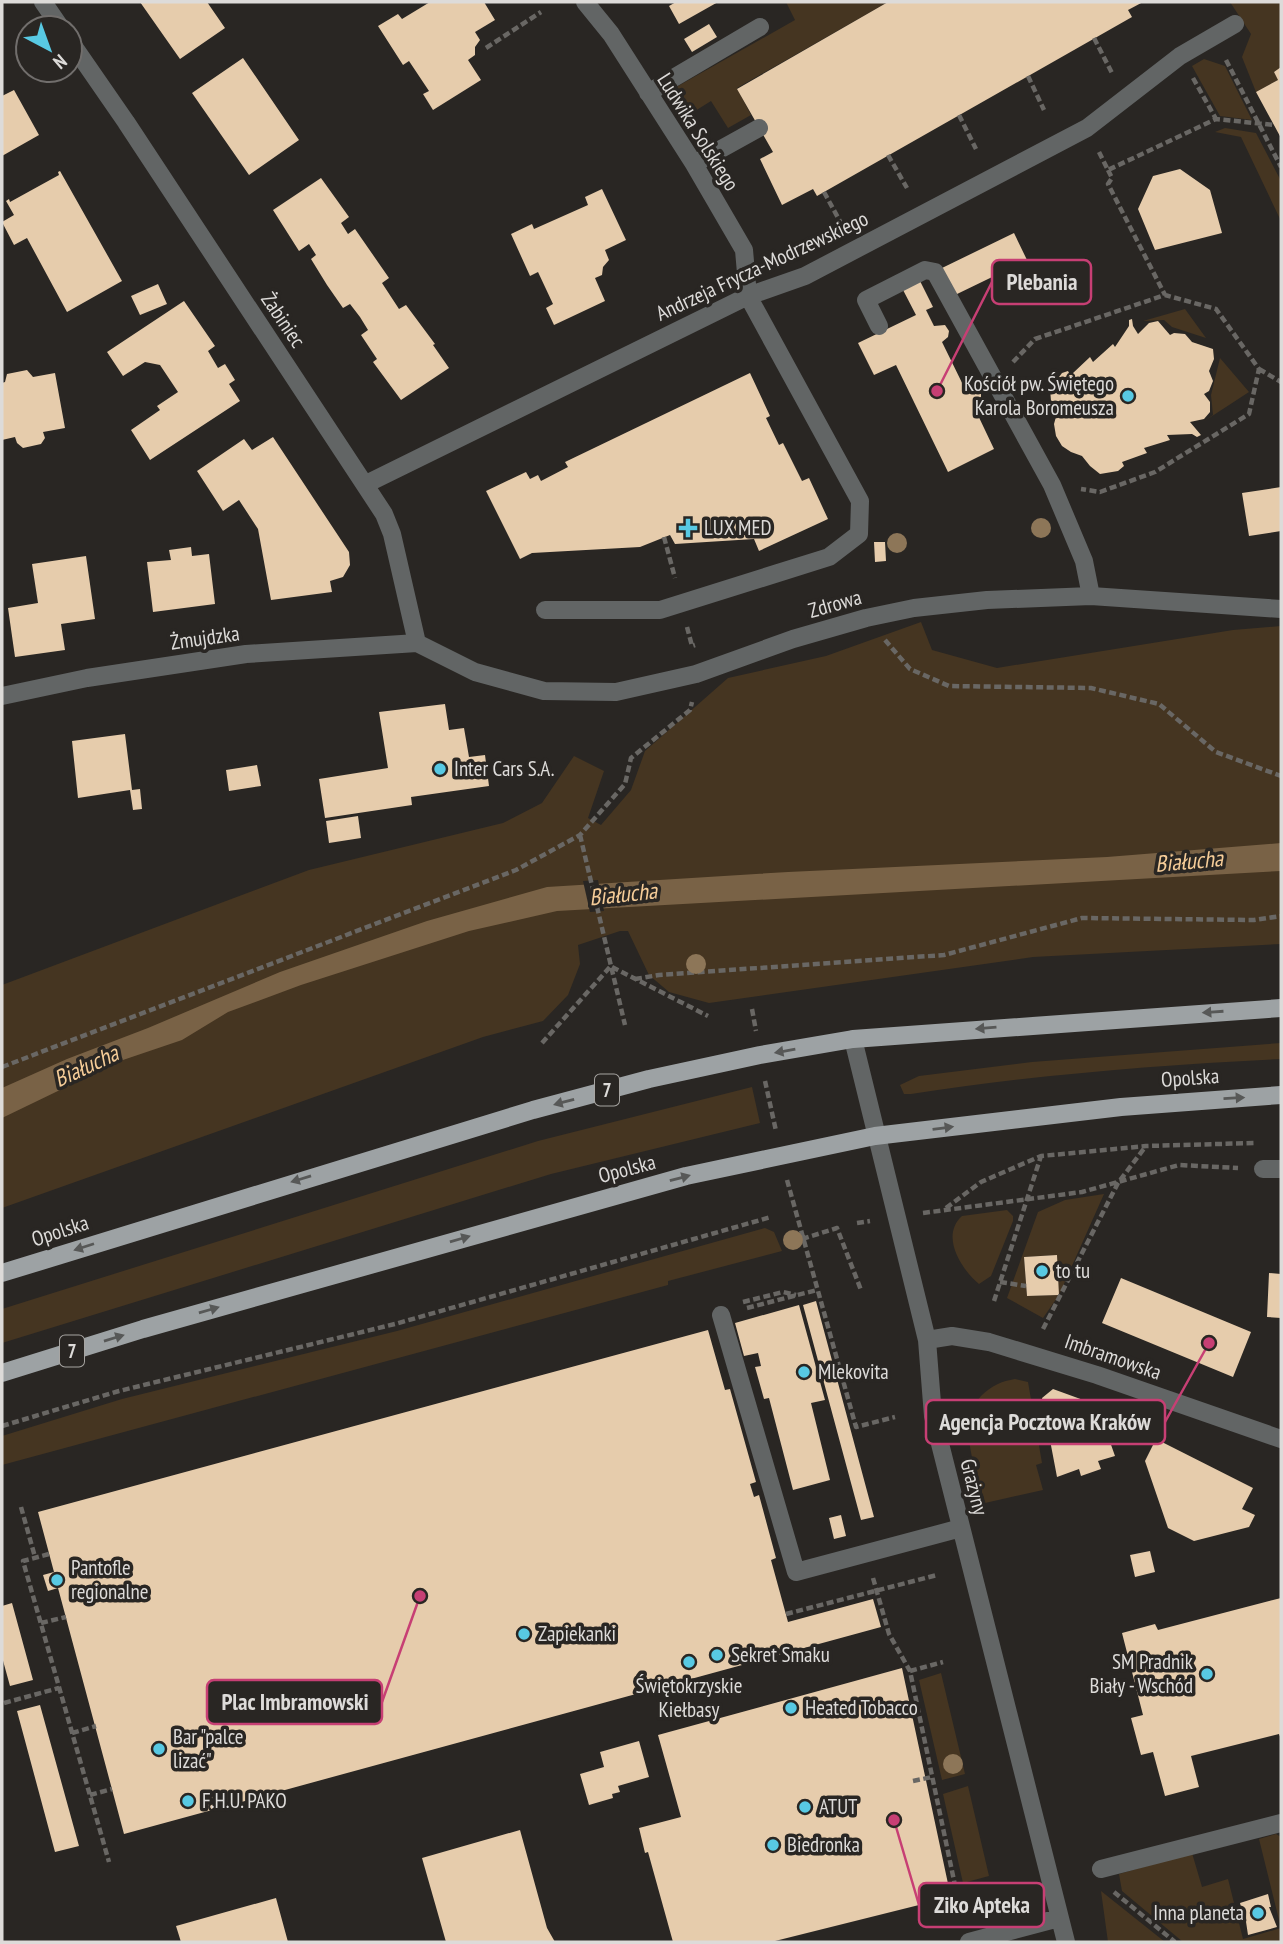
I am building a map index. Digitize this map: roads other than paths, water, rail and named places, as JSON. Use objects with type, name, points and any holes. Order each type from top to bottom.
[{"type":"main road","name":"Opolska","points":[[2,1273],[533,1110],[760,1055],[853,1039],[1281,1008]]},
{"type":"main road","name":"Opolska","points":[[2,1373],[156,1325],[673,1180],[875,1136],[1121,1107],[1281,1096]]},
{"type":"street","name":"Ludwika Solskiego","points":[[585,2],[611,34],[694,164],[744,250],[748,296]]},
{"type":"street","name":"Andrzeja Frycza-Modrzewskiego","points":[[366,484],[748,296],[805,276],[1087,128],[1180,56],[1235,24]]},
{"type":"street","points":[[648,93],[760,27]]},
{"type":"street","name":"Żabiniec","points":[[84,61],[384,514],[392,534],[417,643]]},
{"type":"street","points":[[694,164],[759,128]]},
{"type":"street","points":[[879,326],[866,300],[925,270],[935,272],[1052,485],[1084,561],[1091,596]]},
{"type":"street","points":[[545,610],[660,610],[829,557],[859,534],[860,501],[748,296]]},
{"type":"street","name":"Zdrowa","points":[[417,643],[475,672],[544,691],[616,692],[696,674],[793,639],[866,618],[914,608],[986,600],[1091,596],[1281,608]]},
{"type":"street","name":"Żmujdzka","points":[[2,696],[87,678],[246,654],[417,643]]},
{"type":"street","name":"Grażyny","points":[[853,1039],[926,1340],[933,1416],[1066,1942]]},
{"type":"street","points":[[721,1315],[796,1572],[961,1528]]},
{"type":"street","name":"Imbramowska","points":[[926,1340],[952,1336],[1000,1345],[1097,1375],[1281,1439]]},
{"type":"street","points":[[1101,1870],[1281,1823]]},
{"type":"street","points":[[969,1942],[1059,1918]]},
{"type":"water","name":"Białucha","points":[[1281,843],[1281,871],[557,911],[469,931],[301,985],[228,1012],[182,1040],[120,1061],[2,1118],[2,1088],[67,1059],[280,972],[427,921],[547,887],[1107,857]]},
{"type":"place","name":"Plebania","points":[[937,391]]},
{"type":"place","name":"Kościół pw. Świętego Karola Boromeusza","points":[[1128,396]]},
{"type":"place","name":"LUX MED","points":[[688,528]]},
{"type":"place","name":"Inter Cars S.A.","points":[[440,769]]},
{"type":"place","name":"to tu","points":[[1042,1271]]},
{"type":"place","name":"Agencja Pocztowa Kraków","points":[[1209,1343]]},
{"type":"place","name":"Mlekovita","points":[[804,1372]]},
{"type":"place","name":"Pantofle regionalne","points":[[57,1580]]},
{"type":"place","name":"Plac Imbramowski","points":[[420,1596]]},
{"type":"place","name":"Zapiekanki","points":[[524,1634]]},
{"type":"place","name":"Sekret Smaku","points":[[717,1655]]},
{"type":"place","name":"Świętokrzyskie Kiełbasy","points":[[689,1662]]},
{"type":"place","name":"SM Pradnik Biały - Wschód","points":[[1207,1674]]},
{"type":"place","name":"Heated Tobacco","points":[[791,1708]]},
{"type":"place","name":"Bar \"palce lizać\"","points":[[159,1749]]},
{"type":"place","name":"F.H.U. PAKO","points":[[188,1801]]},
{"type":"place","name":"ATUT","points":[[805,1807]]},
{"type":"place","name":"Ziko Apteka","points":[[894,1820]]},
{"type":"place","name":"Biedronka","points":[[773,1845]]},
{"type":"place","name":"Inna planeta","points":[[1258,1913]]}]
